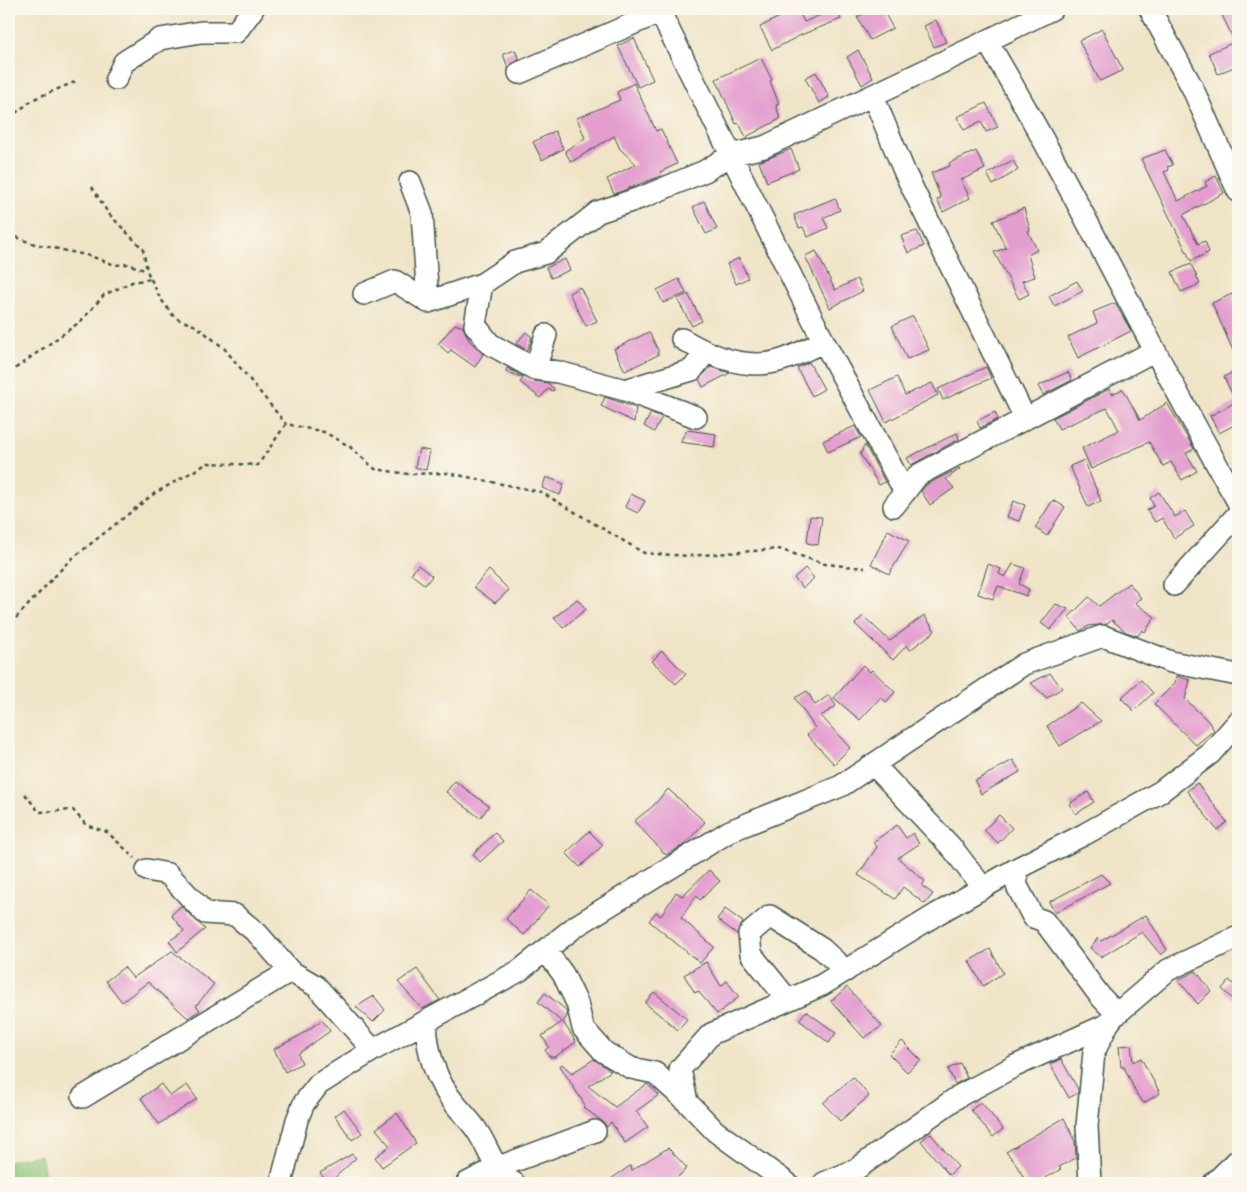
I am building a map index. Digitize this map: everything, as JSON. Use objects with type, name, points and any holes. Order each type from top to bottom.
[{"type":"street","points":[[116,79],[124,62],[160,39],[201,32],[236,32],[253,9]]},
{"type":"street","points":[[428,302],[482,284],[515,262],[546,253],[598,212],[643,197],[705,171],[732,155],[764,147],[1052,9]]},
{"type":"street","points":[[1150,9],[1192,87],[1238,191]]},
{"type":"street","points":[[519,73],[660,12],[824,342],[899,499],[918,475],[1154,351]]},
{"type":"street","points":[[987,41],[1074,194],[1154,351],[1238,502]]},
{"type":"street","points":[[873,96],[905,173],[1024,418]]},
{"type":"street","points":[[410,182],[422,213],[428,302]]},
{"type":"street","points":[[364,294],[395,281],[428,302]]},
{"type":"street","points":[[482,284],[475,325],[490,344],[535,369],[558,372],[625,390],[696,417]]},
{"type":"street","points":[[535,369],[546,336]]},
{"type":"street","points":[[682,339],[705,353],[745,364],[783,360],[824,342]]},
{"type":"street","points":[[625,390],[692,370],[705,353]]},
{"type":"street","points":[[1174,586],[1238,514]]},
{"type":"street","points":[[281,1183],[297,1120],[304,1103],[319,1084],[374,1050],[519,971],[576,926],[730,831],[841,786],[1024,664],[1103,636],[1171,662],[1238,675]]},
{"type":"street","points":[[546,950],[563,974],[578,1004],[583,1028],[604,1052],[631,1068],[655,1073],[680,1068],[711,1034],[822,985],[1016,869],[1085,834],[1160,792],[1210,754],[1238,722]]},
{"type":"street","points":[[874,764],[954,849],[983,888]]},
{"type":"street","points":[[1016,869],[1017,886],[1033,917],[1044,921],[1100,996],[1112,1019]]},
{"type":"street","points":[[147,870],[168,874],[205,913],[235,915],[258,934],[290,971],[316,986],[374,1050]]},
{"type":"street","points":[[788,1000],[751,954],[749,934],[770,916],[822,949],[846,971]]},
{"type":"street","points":[[824,1183],[859,1177],[959,1096],[1015,1066],[1112,1019],[1168,970],[1238,937]]},
{"type":"street","points":[[83,1096],[290,971]]},
{"type":"street","points":[[1090,1183],[1088,1126],[1094,1052],[1112,1019]]},
{"type":"street","points":[[426,1022],[427,1046],[437,1076],[453,1102],[478,1132],[496,1168],[514,1183]]},
{"type":"street","points":[[680,1068],[687,1102]]},
{"type":"street","points":[[655,1073],[715,1131],[787,1183]]},
{"type":"street","points":[[467,1183],[496,1168],[595,1131]]},
{"type":"street","points":[[1221,1181],[1238,1160]]},
{"type":"path","points":[[9,118],[34,99],[77,81]]},
{"type":"path","points":[[92,187],[108,213],[144,250],[147,271],[160,298],[175,318],[196,326],[224,348],[286,424],[324,432],[349,446],[375,469],[408,474],[448,473],[541,492],[644,553],[689,556],[779,549],[825,564],[865,568]]},
{"type":"path","points":[[9,234],[31,243],[90,256],[115,265],[128,264],[147,271]]},
{"type":"path","points":[[9,373],[81,321],[104,295],[132,282],[151,279]]},
{"type":"path","points":[[16,618],[69,561],[155,492],[208,463],[258,465],[286,424]]},
{"type":"path","points":[[25,794],[39,812],[73,810],[86,825],[107,832],[147,870]]},
{"type":"green space","points":[[41,1155],[46,1183],[9,1183],[9,1161]]},
{"type":"building","points":[[798,9],[804,22],[835,9],[837,9],[841,19],[801,35],[772,50],[760,27]]},
{"type":"building","points":[[872,9],[882,9],[893,28],[870,40],[857,17]]},
{"type":"building","points":[[1219,9],[1233,9],[1238,23],[1238,65],[1218,74],[1209,53],[1235,42]]},
{"type":"building","points":[[936,20],[946,42],[934,47],[924,26]]},
{"type":"building","points":[[1102,29],[1123,70],[1100,81],[1079,41]]},
{"type":"building","points":[[634,38],[653,80],[638,87],[618,46]]},
{"type":"building","points":[[515,50],[519,60],[508,68],[503,54]]},
{"type":"building","points":[[858,50],[873,78],[862,85],[847,57]]},
{"type":"building","points":[[761,58],[772,80],[770,81],[779,104],[776,105],[780,119],[746,137],[739,123],[736,124],[716,79]]},
{"type":"building","points":[[816,72],[829,97],[819,103],[805,78]]},
{"type":"building","points":[[634,83],[656,131],[661,129],[677,164],[660,172],[661,176],[614,194],[607,179],[636,164],[620,149],[614,136],[571,162],[565,151],[585,138],[577,118],[620,100],[617,92]]},
{"type":"building","points":[[986,103],[998,127],[986,132],[981,121],[964,130],[957,117]]},
{"type":"building","points":[[555,131],[563,149],[542,160],[533,142]]},
{"type":"building","points":[[791,149],[799,169],[767,182],[759,162]]},
{"type":"building","points":[[1165,150],[1173,165],[1167,167],[1169,170],[1164,172],[1178,201],[1207,186],[1205,182],[1216,176],[1224,193],[1183,215],[1198,244],[1205,241],[1209,252],[1191,261],[1141,159]]},
{"type":"building","points":[[976,151],[985,169],[961,180],[970,198],[943,212],[937,200],[941,198],[931,173],[950,166],[949,163]]},
{"type":"building","points":[[1013,160],[1018,170],[993,185],[987,174]]},
{"type":"building","points":[[835,198],[840,210],[823,218],[828,228],[808,237],[803,227],[799,228],[794,215]]},
{"type":"building","points":[[704,201],[717,229],[706,234],[693,207]]},
{"type":"building","points":[[1024,208],[1030,230],[1028,231],[1037,250],[1028,255],[1035,277],[1022,281],[1029,294],[1019,299],[994,252],[1006,248],[993,221]]},
{"type":"building","points":[[917,231],[924,246],[908,253],[901,236]]},
{"type":"building","points":[[816,251],[835,290],[857,279],[863,291],[830,308],[805,256]]},
{"type":"building","points":[[739,258],[748,278],[736,284],[727,264]]},
{"type":"building","points":[[565,259],[570,270],[551,278],[546,268]]},
{"type":"building","points":[[1191,264],[1200,284],[1181,292],[1172,272]]},
{"type":"building","points":[[679,279],[686,293],[663,303],[657,290]]},
{"type":"building","points":[[1077,281],[1083,291],[1054,306],[1049,296]]},
{"type":"building","points":[[580,287],[597,321],[586,326],[569,293]]},
{"type":"building","points":[[688,294],[702,321],[692,326],[677,299]]},
{"type":"building","points":[[1232,294],[1238,307],[1238,362],[1212,303]]},
{"type":"building","points":[[1115,303],[1131,331],[1078,358],[1068,337],[1097,323],[1093,312]]},
{"type":"building","points":[[913,316],[929,350],[907,359],[892,326]]},
{"type":"building","points":[[455,324],[463,327],[469,340],[483,354],[475,367],[451,350],[448,353],[438,344]]},
{"type":"building","points":[[526,332],[532,337],[527,350],[516,344]]},
{"type":"building","points":[[649,332],[658,350],[658,355],[625,371],[614,349]]},
{"type":"building","points":[[809,362],[824,389],[812,396],[797,368]]},
{"type":"building","points":[[711,367],[730,373],[703,387],[699,379]]},
{"type":"building","points":[[986,367],[991,378],[943,400],[938,389]]},
{"type":"building","points":[[507,368],[529,380],[548,383],[554,389],[553,391],[548,389],[540,398],[520,382],[523,378],[506,371]]},
{"type":"building","points":[[1238,369],[1238,423],[1219,433],[1210,416],[1236,402],[1224,377]]},
{"type":"building","points":[[1068,372],[1072,380],[1043,395],[1038,386]]},
{"type":"building","points":[[897,377],[905,395],[932,383],[938,395],[886,422],[870,390]]},
{"type":"building","points":[[1109,389],[1112,394],[1123,389],[1140,420],[1167,403],[1194,449],[1186,453],[1197,471],[1182,480],[1171,462],[1163,466],[1149,442],[1091,469],[1082,448],[1119,430],[1107,408],[1059,429],[1053,418]]},
{"type":"building","points":[[605,397],[636,408],[634,422],[601,406]]},
{"type":"building","points":[[995,412],[998,419],[980,428],[977,421]]},
{"type":"building","points":[[651,413],[662,417],[654,432],[644,426]]},
{"type":"building","points":[[855,426],[861,437],[828,452],[823,441]]},
{"type":"building","points":[[687,430],[716,434],[714,447],[680,442]]},
{"type":"building","points":[[957,433],[959,439],[911,465],[907,458]]},
{"type":"building","points":[[865,445],[885,482],[879,485],[860,454]]},
{"type":"building","points":[[419,449],[430,451],[426,470],[415,467]]},
{"type":"building","points":[[1084,460],[1101,501],[1088,507],[1070,466]]},
{"type":"building","points":[[959,468],[946,479],[954,488],[930,505],[921,491],[926,485]]},
{"type":"building","points":[[546,477],[564,484],[560,495],[542,488]]},
{"type":"building","points":[[1159,492],[1175,517],[1185,511],[1194,526],[1174,538],[1162,518],[1155,522],[1147,510],[1154,506],[1150,498]]},
{"type":"building","points":[[631,494],[645,501],[638,513],[625,507]]},
{"type":"building","points":[[1053,500],[1065,507],[1047,536],[1035,528]]},
{"type":"building","points":[[1013,501],[1025,505],[1019,521],[1007,517]]},
{"type":"building","points":[[810,516],[822,517],[818,545],[807,543]]},
{"type":"building","points":[[888,530],[909,541],[889,574],[871,564]]},
{"type":"building","points":[[988,564],[1001,569],[999,574],[1005,577],[1013,564],[1025,568],[1019,584],[1029,589],[1026,596],[998,586],[993,599],[978,594]]},
{"type":"building","points":[[418,565],[432,576],[425,585],[411,574]]},
{"type":"building","points":[[805,568],[814,578],[803,588],[794,578]]},
{"type":"building","points":[[489,570],[509,590],[495,603],[474,587]]},
{"type":"building","points":[[1129,583],[1141,598],[1135,603],[1155,617],[1145,632],[1142,630],[1138,636],[1126,632],[1112,620],[1107,624],[1089,626],[1080,631],[1069,617],[1089,597],[1099,606]]},
{"type":"building","points":[[577,599],[586,609],[563,628],[554,618]]},
{"type":"building","points":[[1056,604],[1068,609],[1050,630],[1041,623]]},
{"type":"building","points":[[924,615],[935,631],[910,650],[907,645],[893,660],[855,624],[863,616],[890,641]]},
{"type":"building","points":[[662,651],[686,674],[676,684],[652,661]]},
{"type":"building","points":[[863,665],[870,672],[872,670],[895,692],[886,702],[881,697],[860,720],[834,698]]},
{"type":"building","points":[[1050,673],[1062,688],[1047,698],[1031,683]]},
{"type":"building","points":[[1176,676],[1190,680],[1185,699],[1208,721],[1214,730],[1196,745],[1154,704],[1175,683]]},
{"type":"building","points":[[1141,680],[1153,693],[1134,711],[1121,698]]},
{"type":"building","points":[[807,691],[815,705],[829,695],[836,706],[821,716],[850,748],[834,764],[807,735],[815,728],[795,698]]},
{"type":"building","points":[[1081,703],[1101,721],[1060,746],[1047,726]]},
{"type":"building","points":[[1013,760],[1020,772],[981,794],[975,781]]},
{"type":"building","points":[[455,781],[489,806],[480,818],[446,792]]},
{"type":"building","points":[[1197,783],[1227,822],[1217,830],[1187,791]]},
{"type":"building","points":[[668,789],[705,822],[684,845],[666,855],[634,821],[652,807]]},
{"type":"building","points":[[1088,792],[1094,802],[1076,814],[1069,804]]},
{"type":"building","points":[[999,815],[1012,828],[998,843],[984,830]]},
{"type":"building","points":[[897,825],[906,838],[913,833],[919,844],[898,858],[925,881],[922,886],[933,894],[925,904],[903,887],[895,899],[858,875],[877,847],[873,842]]},
{"type":"building","points":[[589,831],[603,845],[580,867],[566,853]]},
{"type":"building","points":[[495,833],[503,841],[480,862],[473,854]]},
{"type":"building","points":[[709,870],[720,881],[700,900],[696,896],[681,918],[714,947],[700,963],[649,921],[656,912],[661,916],[676,892],[682,896]]},
{"type":"building","points":[[1101,874],[1110,883],[1055,913],[1049,902]]},
{"type":"building","points":[[531,890],[549,905],[524,935],[506,919]]},
{"type":"building","points":[[181,906],[205,929],[177,952],[169,941],[184,931],[171,915]]},
{"type":"building","points":[[725,909],[743,922],[737,934],[717,919]]},
{"type":"building","points":[[1146,915],[1167,950],[1161,955],[1142,932],[1101,957],[1090,948],[1098,938],[1101,941]]},
{"type":"building","points":[[990,949],[1003,973],[983,986],[969,961]]},
{"type":"building","points":[[172,951],[214,984],[196,1006],[200,1010],[188,1018],[148,982],[122,1002],[106,981],[124,967],[133,978]]},
{"type":"building","points":[[706,962],[721,986],[727,981],[739,997],[717,1014],[698,991],[695,993],[684,975]]},
{"type":"building","points":[[417,969],[440,1000],[422,1009],[398,982]]},
{"type":"building","points":[[1196,971],[1211,991],[1198,1004],[1178,980]]},
{"type":"building","points":[[1229,980],[1238,988],[1238,1004],[1222,989]]},
{"type":"building","points":[[847,987],[882,1026],[864,1038],[831,1001]]},
{"type":"building","points":[[654,992],[687,1019],[678,1030],[645,1003]]},
{"type":"building","points":[[545,993],[566,1010],[567,1016],[563,1022],[576,1042],[555,1057],[550,1057],[545,1050],[549,1047],[542,1036],[562,1022],[538,1002]]},
{"type":"building","points":[[374,996],[385,1010],[373,1022],[356,1007]]},
{"type":"building","points":[[806,1011],[836,1033],[829,1043],[799,1020]]},
{"type":"building","points":[[322,1020],[330,1031],[298,1054],[302,1063],[285,1072],[274,1049],[299,1036]]},
{"type":"building","points":[[902,1041],[921,1060],[907,1072],[889,1054]]},
{"type":"building","points":[[1131,1045],[1133,1062],[1141,1058],[1160,1093],[1144,1103],[1137,1095],[1124,1067],[1121,1067],[1119,1046]]},
{"type":"building","points":[[594,1059],[611,1071],[588,1086],[615,1107],[647,1084],[659,1095],[636,1111],[648,1127],[625,1143],[611,1122],[607,1127],[583,1107],[585,1105],[560,1066],[562,1064],[572,1073]]},
{"type":"building","points":[[1061,1059],[1078,1089],[1078,1093],[1069,1098],[1050,1064]]},
{"type":"building","points":[[960,1063],[967,1078],[955,1084],[948,1069]]},
{"type":"building","points":[[853,1077],[869,1096],[840,1121],[823,1103]]},
{"type":"building","points":[[161,1084],[170,1096],[187,1085],[197,1099],[159,1124],[141,1098]]},
{"type":"building","points":[[981,1102],[1003,1129],[993,1137],[971,1110]]},
{"type":"building","points":[[344,1109],[362,1133],[352,1140],[335,1116]]},
{"type":"building","points":[[397,1113],[416,1143],[382,1167],[375,1157],[390,1146],[376,1129]]},
{"type":"building","points":[[1064,1118],[1075,1141],[1076,1158],[1059,1167],[1061,1169],[1037,1183],[1027,1183],[1014,1161],[1006,1152]]},
{"type":"building","points":[[930,1133],[958,1167],[949,1175],[921,1141]]},
{"type":"building","points":[[668,1148],[687,1168],[672,1183],[605,1183],[630,1166],[632,1170]]},
{"type":"building","points":[[352,1154],[356,1158],[329,1183],[320,1173]]}]
